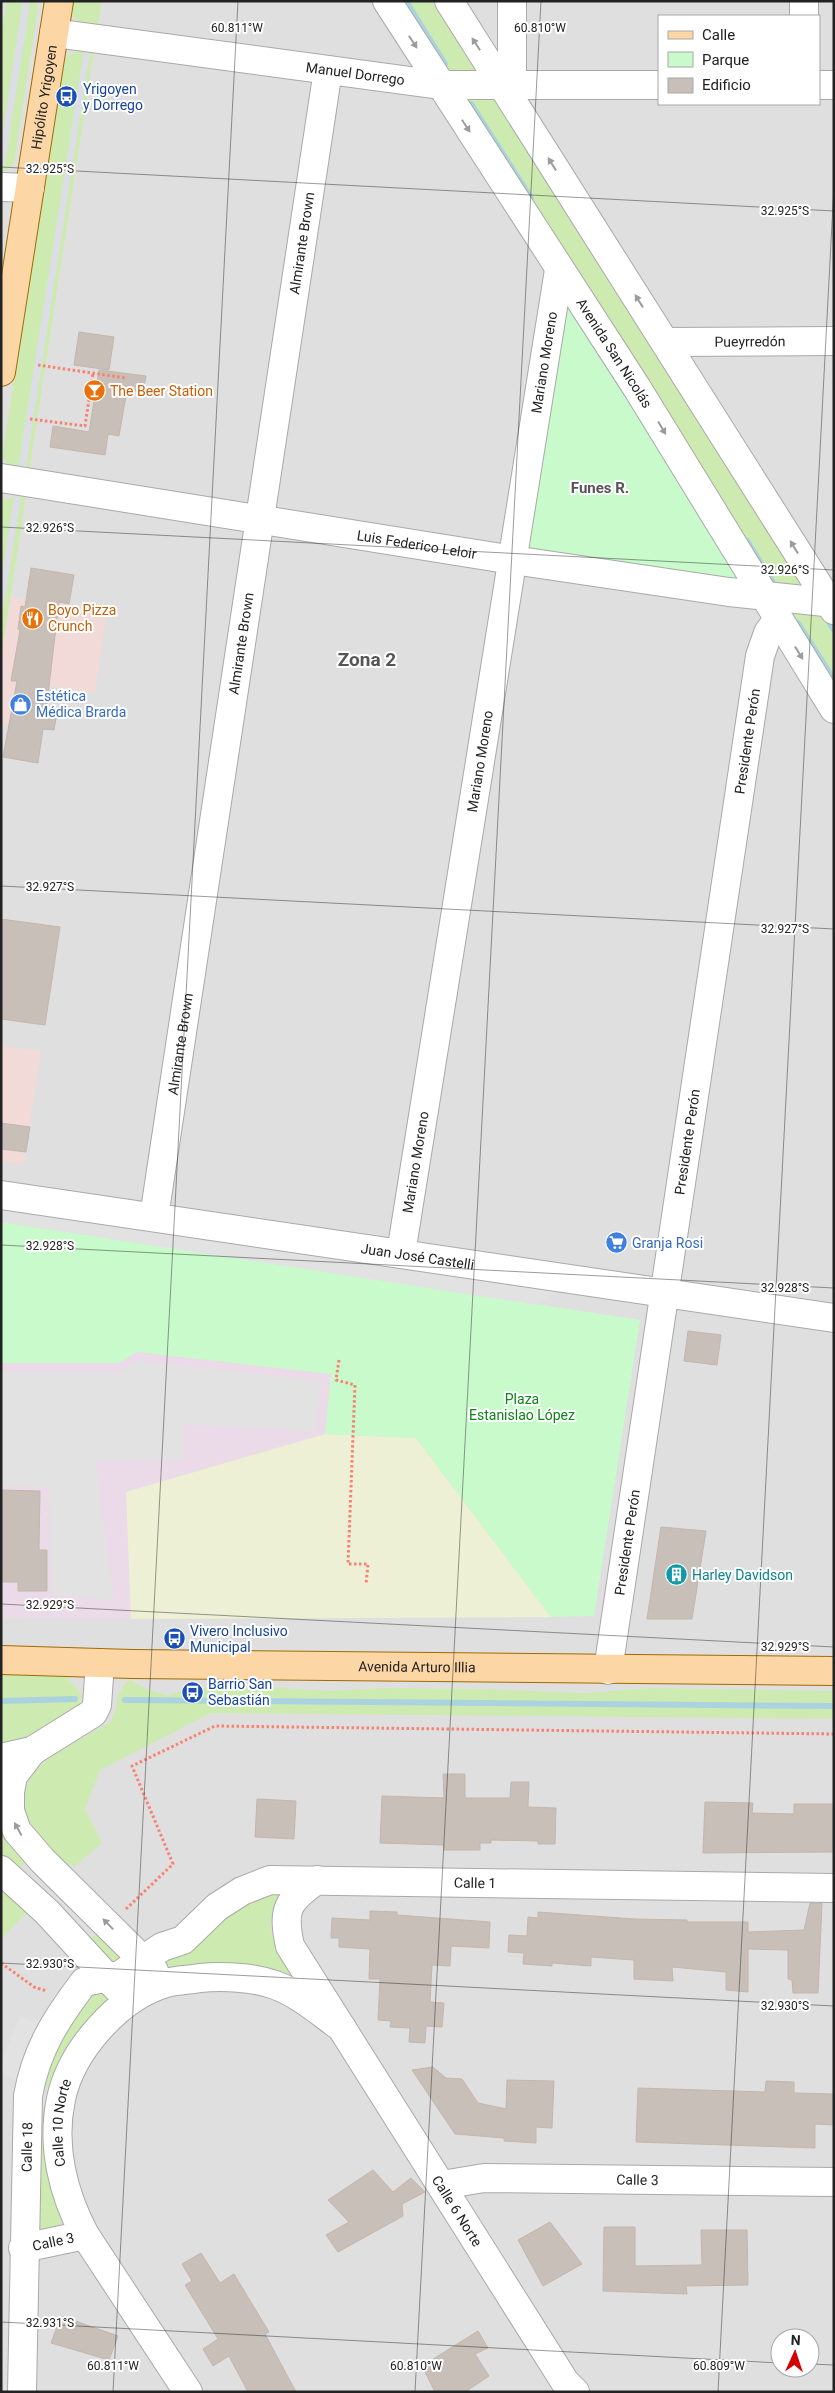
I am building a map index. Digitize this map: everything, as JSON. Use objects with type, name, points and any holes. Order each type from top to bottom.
[{"type":"main road","name":"Hipólito Yrigoyen","points":[[1,372],[59,1]]},
{"type":"main road","name":"Avenida Arturo Illia","points":[[1,1660],[608,1670],[834,1671]]},
{"type":"street","name":"Avenida San Nicolás","points":[[387,1],[637,388],[834,709]]},
{"type":"street","points":[[449,1],[509,90],[665,342],[832,605]]},
{"type":"street","points":[[509,90],[512,1]]},
{"type":"street","points":[[804,1],[804,15]]},
{"type":"street","name":"Manuel Dorrego","points":[[54,33],[328,70],[440,84],[509,90],[658,85]]},
{"type":"street","name":"Almirante Brown","points":[[154,1218],[328,70]]},
{"type":"street","points":[[820,85],[834,85]]},
{"type":"street","points":[[1,187],[30,188]]},
{"type":"street","name":"Mariano Moreno","points":[[401,1253],[559,270]]},
{"type":"street","name":"Pueyrredón","points":[[665,342],[834,341]]},
{"type":"street","name":"Luis Federico Leloir","points":[[1,478],[513,560],[771,608],[832,605]]},
{"type":"street","name":"Presidente Perón","points":[[608,1670],[663,1292],[760,656],[768,633],[771,608]]},
{"type":"street","name":"Juan José Castelli","points":[[1,1195],[834,1318]]},
{"type":"street","points":[[1,1758],[32,1751],[93,1713],[97,1705],[100,1663]]},
{"type":"street","points":[[32,1751],[5,1784],[10,1810],[17,1831],[42,1860],[110,1925],[165,1984]]},
{"type":"street","points":[[7,1875],[24,1882],[35,1879],[41,1870],[42,1860]]},
{"type":"street","points":[[7,1875],[48,1912],[129,2001]]},
{"type":"street","name":"Calle 1","points":[[142,1959],[162,1947],[183,1940],[217,1907],[242,1891],[270,1880],[834,1888]]},
{"type":"street","name":"Calle 6 Norte","points":[[317,1880],[295,1895],[287,1909],[286,1927],[290,1946],[565,2382],[575,2392]]},
{"type":"street","name":"Calle 18","points":[[22,2392],[28,2096],[32,2071],[42,2047],[70,1999],[84,1982],[120,1975],[142,1959]]},
{"type":"street","name":"Calle 6 Norte","points":[[165,1984],[217,1977],[275,1985],[305,2001],[342,2028]]},
{"type":"street","name":"Calle 10 Norte","points":[[165,1984],[129,2001],[106,2020],[88,2042],[67,2080],[61,2099],[59,2158],[63,2185],[71,2209],[85,2234],[188,2392]]},
{"type":"street","points":[[28,2096],[61,2099]]},
{"type":"street","name":"Calle 3","points":[[442,2185],[484,2178],[834,2182]]},
{"type":"street","name":"Calle 3","points":[[24,2248],[85,2234]]},
{"type":"path","points":[[38,365],[126,378]]},
{"type":"path","points":[[30,418],[85,426],[93,373]]},
{"type":"path","points":[[339,1360],[336,1380],[355,1385],[348,1564],[368,1564],[366,1584]]},
{"type":"path","points":[[110,1925],[174,1864],[132,1766],[215,1726],[834,1734]]},
{"type":"path","points":[[1,1963],[34,1987],[70,1999]]},
{"type":"shaded area","points":[[1,1],[834,1],[834,2392],[1,2392]]},
{"type":"shaded area","points":[[23,1],[30,1],[4,169],[1,168],[1,144]]},
{"type":"shaded area","points":[[84,50],[90,51],[25,472],[18,471]]},
{"type":"shaded area","points":[[14,497],[21,497],[1,622],[1,580]]},
{"type":"shaded area","points":[[10,597],[107,611],[95,693],[49,686],[43,729],[1,723],[1,657]]},
{"type":"shaded area","points":[[1,1046],[41,1051],[24,1164],[1,1161]]},
{"type":"shaded area","points":[[1,1204],[563,1287],[538,1305],[1,1222]]},
{"type":"shaded area","points":[[137,1352],[331,1374],[325,1434],[126,1492],[131,1619],[1,1618],[1,1363],[118,1363]]},
{"type":"shaded area","points":[[135,1361],[322,1381],[315,1431],[183,1424],[183,1459],[95,1462],[114,1601],[51,1593],[49,1487],[1,1486],[1,1372],[121,1373]]},
{"type":"shaded area","points":[[20,2017],[30,2021],[47,2018],[18,2082],[1,2072],[1,2062]]},
{"type":"green space","points":[[7,1],[39,1],[14,163],[10,168],[1,172],[1,36]]},
{"type":"green space","points":[[73,1],[102,1],[98,26],[83,24],[71,15]]},
{"type":"green space","points":[[396,1],[444,1],[483,72],[452,77]]},
{"type":"green space","points":[[84,50],[94,51],[29,472],[10,467],[2,457],[64,59],[71,53]]},
{"type":"green space","points":[[494,92],[809,589],[773,591],[463,94]]},
{"type":"green space","points":[[566,294],[747,585],[537,555],[529,547],[528,530]]},
{"type":"green space","points":[[16,496],[26,497],[1,657],[1,501]]},
{"type":"green space","points":[[788,612],[827,615],[834,625],[834,696]]},
{"type":"green space","name":"Plaza Estanislao López","points":[[1,1222],[640,1320],[594,1616],[551,1617],[416,1438],[325,1434],[331,1374],[137,1352],[119,1363],[1,1363]]},
{"type":"green space","points":[[325,1434],[416,1438],[551,1617],[131,1619],[126,1492]]},
{"type":"green space","points":[[1,1670],[63,1672],[82,1695],[77,1712],[18,1743],[1,1747]]},
{"type":"green space","points":[[131,1680],[148,1690],[168,1695],[188,1689],[267,1687],[330,1691],[382,1688],[588,1693],[651,1688],[834,1691],[834,1719],[211,1713],[100,1770],[85,1809],[102,1843],[74,1867],[70,1863],[65,1868],[41,1843],[28,1825],[23,1804],[26,1787],[32,1775],[45,1761],[111,1721],[120,1692],[126,1683]]},
{"type":"green space","points":[[1,1789],[25,1858],[25,1863],[17,1869],[1,1858]]},
{"type":"green space","points":[[1,1886],[26,1913],[1,1939]]},
{"type":"green space","points":[[272,1887],[278,1894],[271,1920],[272,1935],[282,1956],[300,1979],[168,1971],[162,1965],[163,1956],[209,1924]]},
{"type":"green space","points":[[95,1935],[100,1935],[122,1958],[114,1969],[89,1940]]},
{"type":"green space","points":[[93,1988],[114,1997],[57,2085],[49,2088],[43,2086],[51,2050]]},
{"type":"green space","points":[[40,2108],[47,2108],[63,2215],[60,2225],[53,2230],[40,2229],[33,2218]]},
{"type":"building","points":[[79,332],[114,337],[109,370],[74,365]]},
{"type":"building","points":[[99,370],[146,376],[143,392],[127,390],[119,436],[108,434],[105,455],[50,447],[53,426],[89,432]]},
{"type":"building","points":[[31,568],[74,575],[69,604],[59,602],[46,712],[57,713],[54,730],[43,729],[38,763],[3,757],[17,681],[11,681],[20,630],[18,629],[21,606],[25,607]]},
{"type":"building","points":[[1,919],[60,927],[45,1025],[1,1019]]},
{"type":"building","points":[[1,1123],[30,1127],[26,1152],[1,1149]]},
{"type":"building","points":[[688,1331],[721,1335],[717,1365],[684,1361]]},
{"type":"building","points":[[1,1490],[40,1491],[39,1550],[47,1550],[47,1591],[18,1591],[18,1582],[1,1582]]},
{"type":"building","name":"Harley Davidson","points":[[661,1527],[706,1531],[692,1619],[647,1619]]},
{"type":"building","points":[[443,1774],[465,1774],[465,1798],[510,1798],[511,1782],[529,1782],[528,1807],[556,1808],[555,1844],[538,1844],[538,1841],[491,1840],[491,1843],[480,1843],[480,1850],[444,1850],[444,1845],[380,1843],[382,1796],[444,1798]]},
{"type":"building","points":[[257,1799],[296,1801],[294,1839],[255,1837]]},
{"type":"building","points":[[705,1802],[753,1803],[752,1813],[794,1814],[794,1804],[834,1804],[834,1852],[703,1853]]},
{"type":"building","points":[[810,1903],[822,1903],[818,1993],[793,1993],[792,1980],[788,1979],[788,1950],[748,1949],[748,1992],[726,1990],[726,1972],[672,1967],[673,1981],[634,1979],[634,1960],[591,1957],[591,1966],[552,1963],[552,1966],[523,1964],[524,1953],[508,1952],[509,1935],[527,1936],[528,1917],[538,1918],[538,1912],[635,1919],[687,1920],[687,1922],[748,1922],[748,1932],[804,1930]]},
{"type":"building","points":[[370,1911],[397,1912],[397,1915],[490,1922],[489,1948],[451,1946],[450,1966],[432,1965],[430,2002],[444,2003],[442,2027],[426,2026],[425,2043],[409,2042],[410,2028],[390,2027],[391,2021],[378,2020],[380,1979],[369,1979],[370,1949],[339,1947],[339,1938],[331,1938],[332,1918],[370,1920]]},
{"type":"building","points":[[433,2067],[446,2078],[462,2079],[478,2103],[506,2109],[507,2080],[554,2081],[552,2128],[536,2127],[536,2143],[504,2141],[504,2138],[455,2134],[412,2070]]},
{"type":"building","points":[[766,2081],[794,2082],[794,2093],[834,2094],[834,2125],[815,2124],[815,2148],[636,2142],[638,2088],[765,2092]]},
{"type":"building","points":[[373,2170],[393,2192],[411,2178],[425,2192],[402,2204],[403,2216],[338,2252],[326,2235],[349,2222],[328,2200]]},
{"type":"building","points":[[550,2222],[582,2264],[543,2286],[518,2240]]},
{"type":"building","points":[[604,2227],[635,2227],[635,2266],[702,2265],[701,2230],[747,2230],[748,2285],[686,2286],[687,2294],[603,2291]]},
{"type":"building","points":[[201,2253],[220,2283],[234,2274],[269,2332],[265,2334],[296,2392],[248,2392],[229,2356],[213,2366],[203,2349],[218,2339],[185,2285],[192,2281],[182,2264]]},
{"type":"building","points":[[61,2316],[118,2336],[109,2360],[51,2343]]},
{"type":"building","points":[[478,2331],[488,2348],[475,2354],[489,2376],[465,2392],[435,2392],[422,2366]]},
{"type":"waterway","points":[[406,1],[445,64]]},
{"type":"waterway","points":[[471,104],[531,198]]},
{"type":"waterway","points":[[747,541],[772,581]]},
{"type":"waterway","points":[[798,623],[834,680]]},
{"type":"waterway","points":[[830,624],[834,630]]},
{"type":"waterway","points":[[1,1701],[75,1699]]},
{"type":"waterway","points":[[125,1700],[834,1706]]},
{"type":"place","name":"Yrigoyen y Dorrego","points":[[67,97]]},
{"type":"place","name":"The Beer Station","points":[[94,391]]},
{"type":"place","name":"Boyo Pizza Crunch","points":[[32,618]]},
{"type":"place","name":"Estética Médica Brarda","points":[[20,704]]},
{"type":"place","name":"Granja Rosi","points":[[616,1243]]},
{"type":"place","name":"Harley Davidson","points":[[676,1575]]},
{"type":"place","name":"Vivero Inclusivo Municipal","points":[[174,1639]]},
{"type":"place","name":"Barrio San Sebastián","points":[[192,1692]]},
{"type":"district","name":"Funes R.","points":[[600,488]]},
{"type":"district","name":"Zona 2","points":[[367,659]]}]
